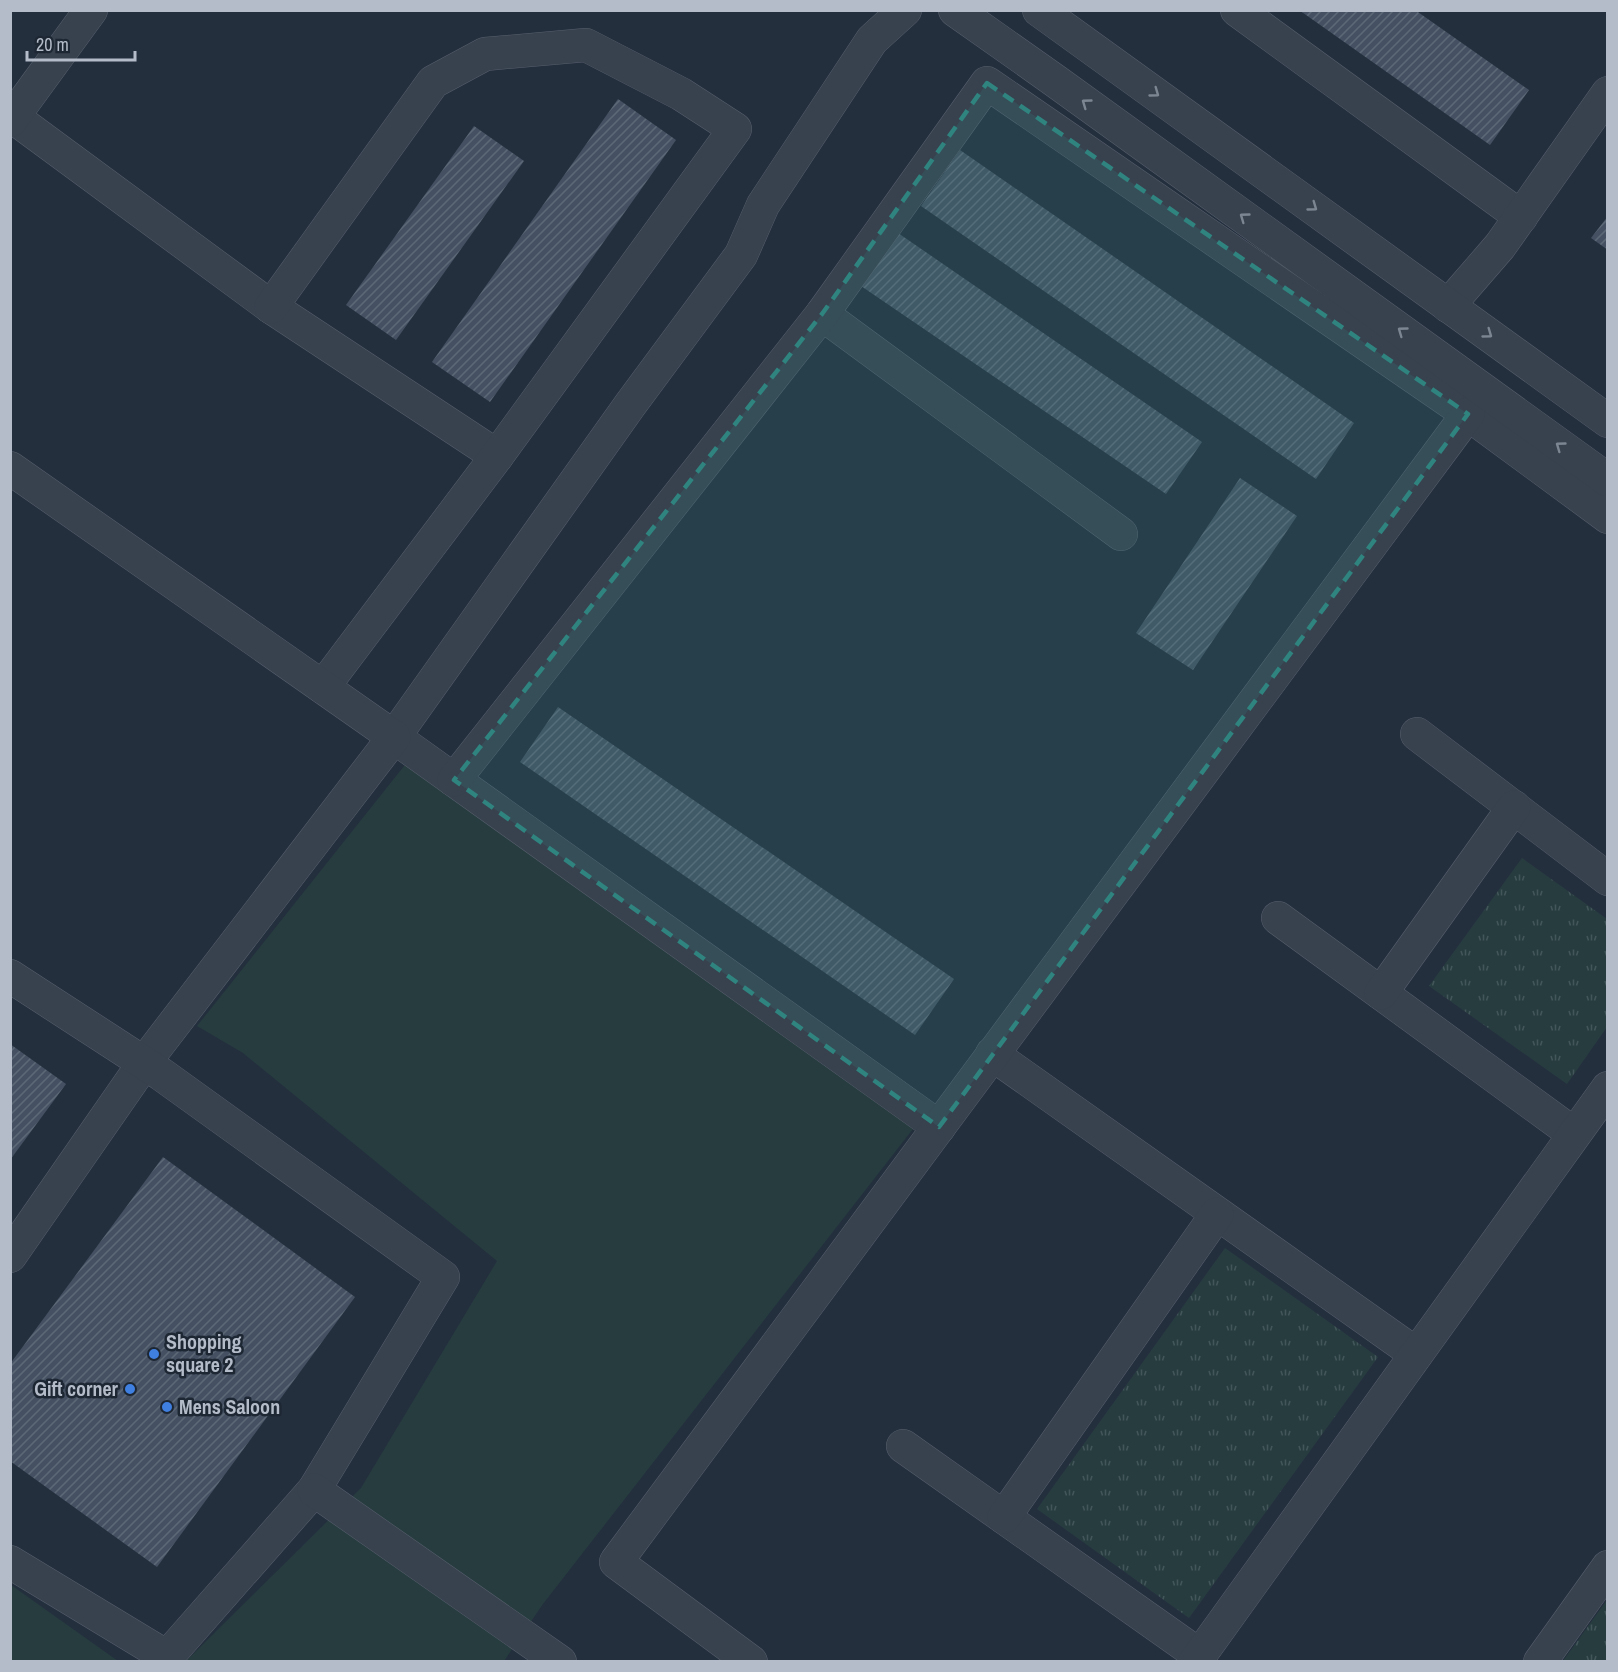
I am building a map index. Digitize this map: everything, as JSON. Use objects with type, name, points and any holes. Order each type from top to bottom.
[{"type":"street","points":[[91,10],[12,119],[271,307],[497,456]]},
{"type":"street","points":[[10,1256],[144,1064],[394,737],[630,405],[741,255],[763,205],[872,40],[905,10]]},
{"type":"street","points":[[955,10],[1608,480]]},
{"type":"street","points":[[1039,10],[1608,421]]},
{"type":"street","points":[[1237,10],[1521,217]]},
{"type":"street","points":[[271,307],[433,82],[485,54],[586,45],[681,94],[735,129],[497,456],[323,687]]},
{"type":"street","points":[[454,780],[822,314],[987,82],[1468,414],[1608,517]]},
{"type":"street","points":[[1448,306],[1500,246],[1608,93]]},
{"type":"street","points":[[822,314],[1121,534]]},
{"type":"street","points":[[751,1662],[616,1562],[1468,414]]},
{"type":"street","points":[[10,468],[394,737],[939,1126]]},
{"type":"street","points":[[1418,734],[1608,879]]},
{"type":"street","points":[[1381,993],[1514,807]]},
{"type":"street","points":[[1278,918],[1574,1134]]},
{"type":"street","points":[[10,976],[144,1064],[443,1277],[314,1490],[167,1657],[10,1562]]},
{"type":"street","points":[[992,1054],[1416,1354]]},
{"type":"street","points":[[903,1446],[1197,1659],[1608,1088]]},
{"type":"street","points":[[1004,1517],[1217,1214]]},
{"type":"street","points":[[314,1490],[560,1662]]},
{"type":"street","points":[[1540,1662],[1608,1567]]},
{"type":"highlighted area","points":[[987,83],[1468,414],[939,1127],[454,780],[822,314]]},
{"type":"green space","points":[[408,761],[927,1111],[543,1604],[504,1661],[185,1662],[361,1488],[497,1261],[243,1053],[197,1026]]},
{"type":"green space","points":[[1522,858],[1607,919],[1607,1027],[1567,1084],[1429,986]]},
{"type":"green space","points":[[1225,1248],[1378,1357],[1189,1618],[1037,1509]]},
{"type":"green space","points":[[11,1585],[118,1661],[11,1661]]},
{"type":"green space","points":[[1607,1600],[1607,1661],[1563,1661]]},
{"type":"building","points":[[1299,10],[1415,10],[1529,90],[1490,145]]},
{"type":"building","points":[[618,99],[676,140],[490,402],[432,362]]},
{"type":"building","points":[[474,126],[524,161],[396,340],[346,305]]},
{"type":"building","points":[[960,150],[1354,423],[1316,479],[921,206]]},
{"type":"building","points":[[1608,216],[1608,250],[1591,238]]},
{"type":"building","points":[[898,233],[1202,442],[1166,494],[861,286]]},
{"type":"building","points":[[1240,478],[1297,516],[1193,670],[1136,633]]},
{"type":"building","points":[[558,707],[954,979],[915,1035],[520,762]]},
{"type":"building","points":[[10,1044],[66,1084],[10,1160]]},
{"type":"building","points":[[163,1157],[355,1297],[157,1567],[10,1461],[10,1364]]},
{"type":"place","name":"Shopping square 2","points":[[154,1354]]},
{"type":"place","name":"Gift corner","points":[[130,1389]]},
{"type":"place","name":"Mens Saloon","points":[[167,1407]]}]
